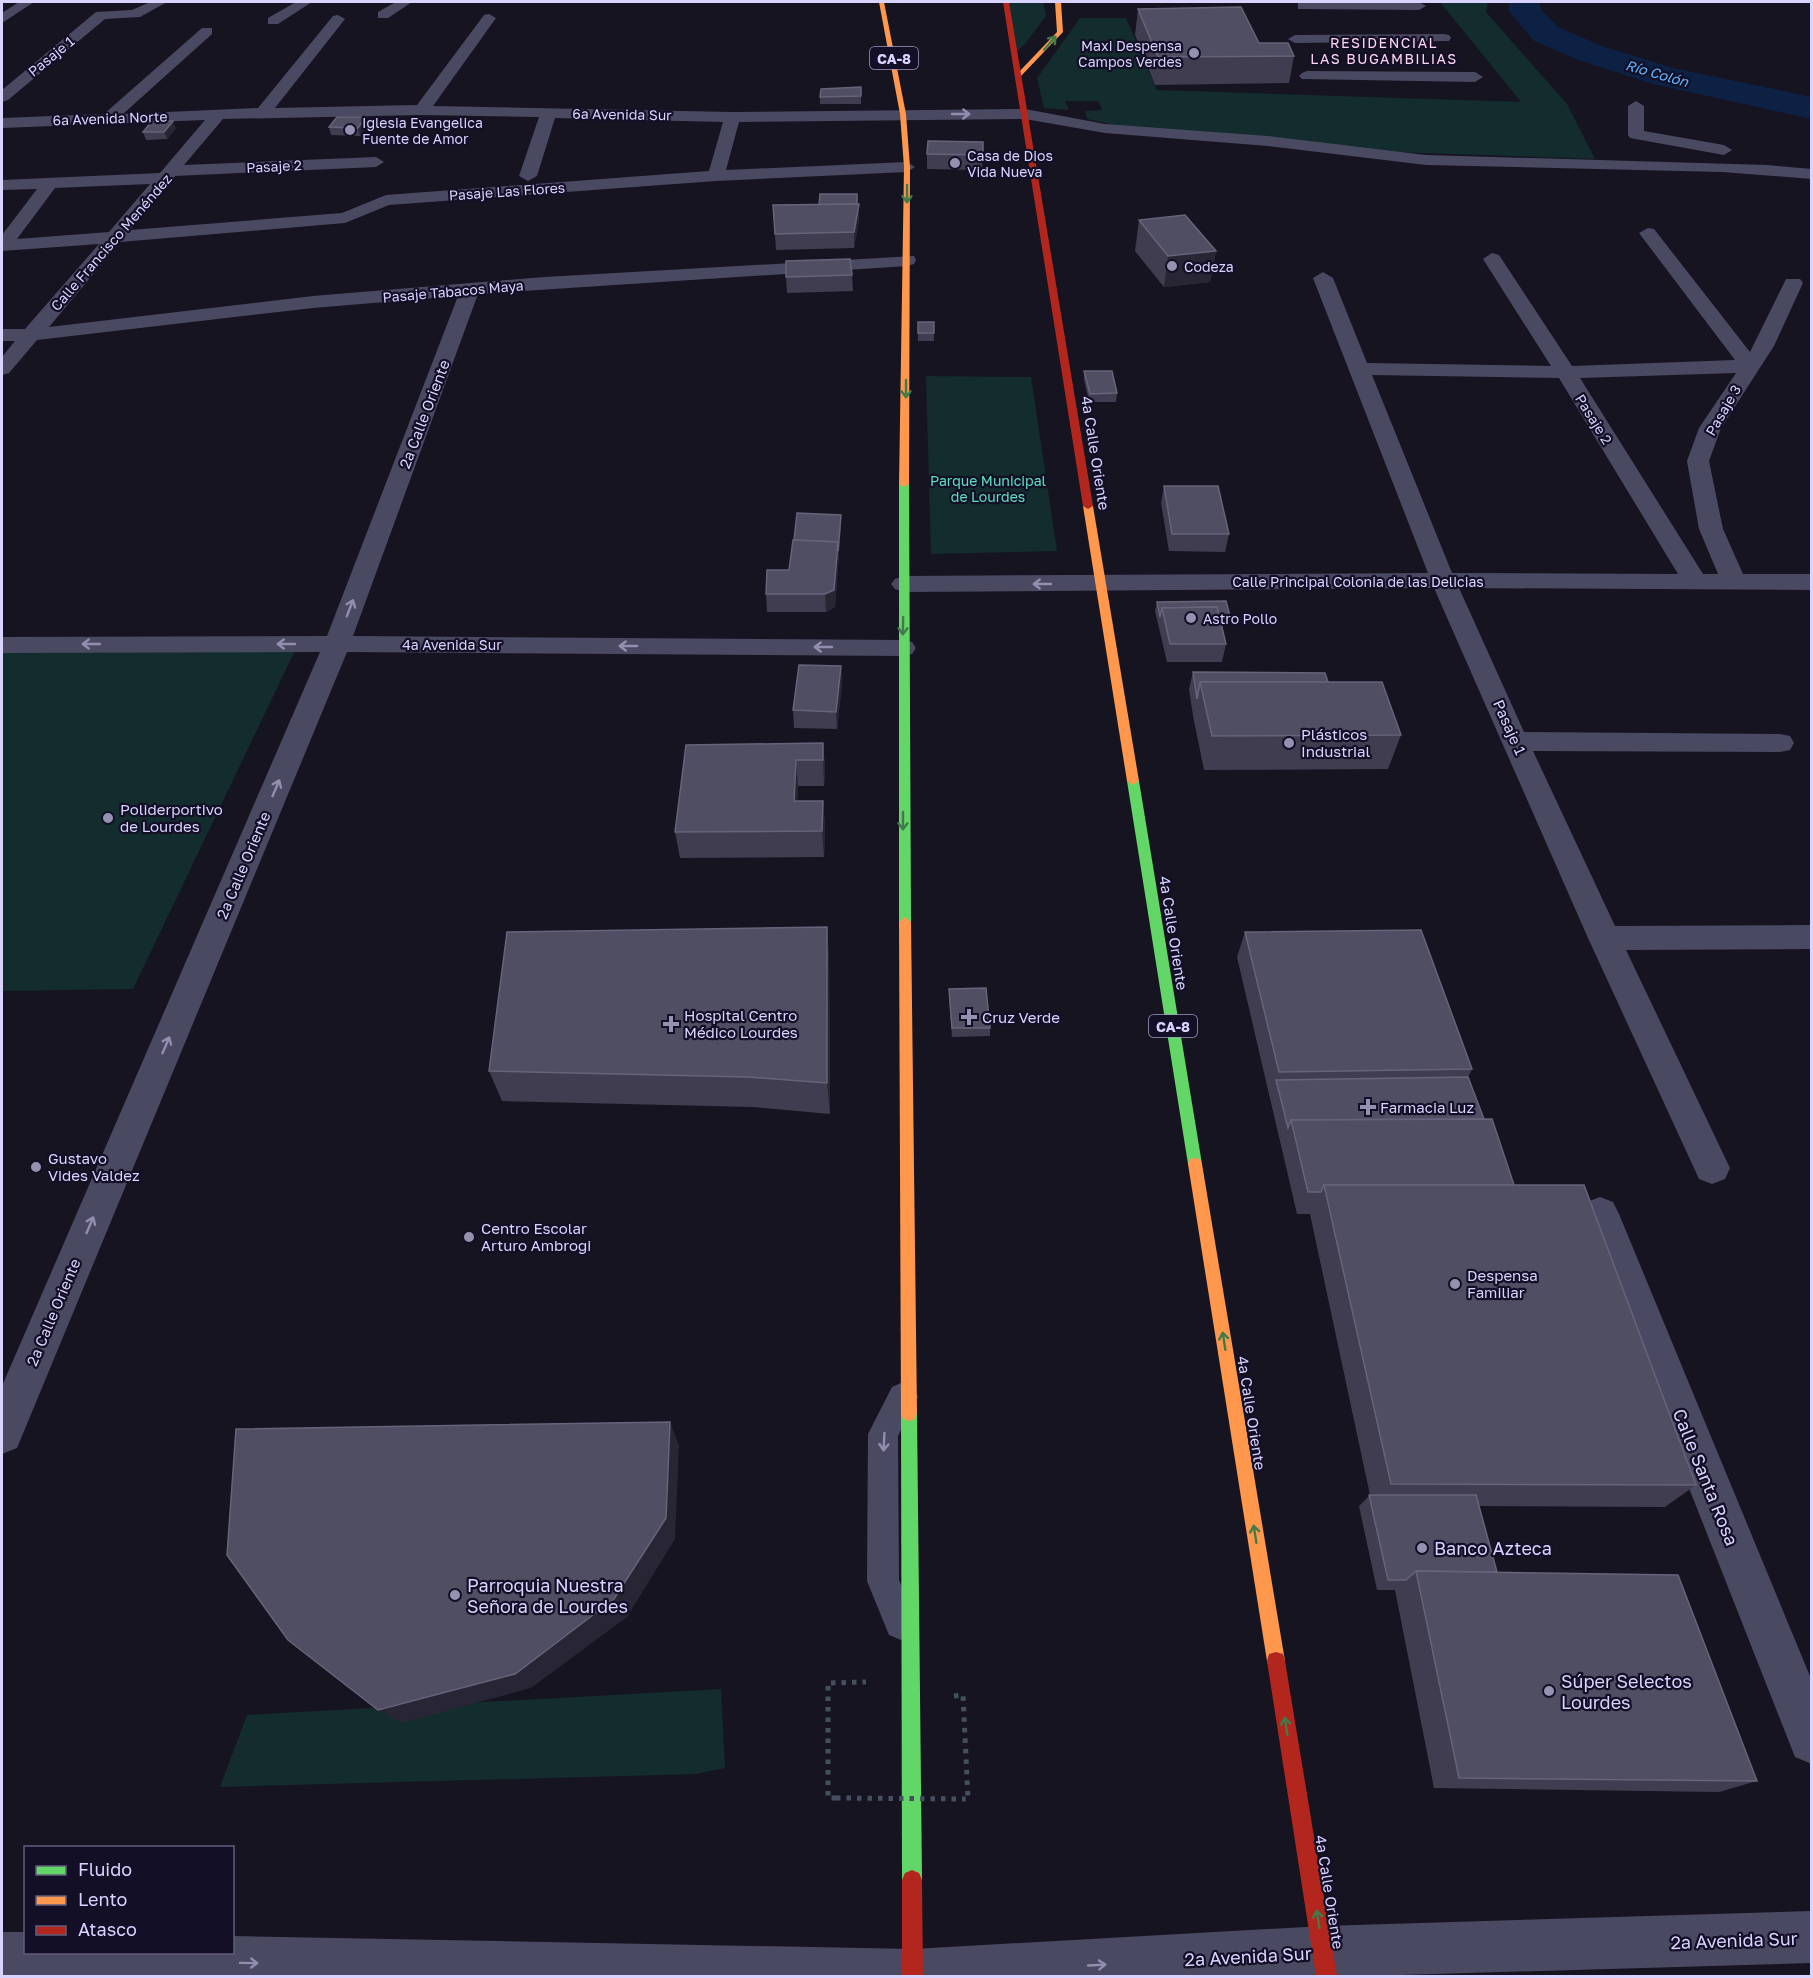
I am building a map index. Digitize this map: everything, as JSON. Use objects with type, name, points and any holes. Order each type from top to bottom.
[{"type":"highway","name":"CA-8","points":[[881,2],[903,114],[907,167],[903,648],[907,1389]]},
{"type":"highway","name":"4a Calle Oriente","points":[[1006,2],[1325,1964]]},
{"type":"highway","points":[[1019,75],[1060,32],[1058,2]]},
{"type":"highway","points":[[909,1644],[913,1976]]},
{"type":"street","points":[[2,19],[27,2]]},
{"type":"street","name":"Pasaje 1","points":[[2,97],[101,15],[135,14],[160,2]]},
{"type":"street","points":[[273,21],[305,2]]},
{"type":"street","points":[[383,15],[405,2]]},
{"type":"street","points":[[1303,6],[1423,11],[1486,93]]},
{"type":"street","points":[[422,110],[485,10]]},
{"type":"street","points":[[263,113],[338,19]]},
{"type":"street","points":[[109,118],[207,31]]},
{"type":"street","points":[[1294,39],[1444,38]]},
{"type":"street","points":[[1307,76],[1475,77]]},
{"type":"street","points":[[1635,106],[1636,135],[1738,153],[1753,167]]},
{"type":"street","name":"6a Avenida Sur","points":[[219,114],[422,110],[732,117],[1025,114],[1067,125],[1110,130],[1242,138],[1452,162],[1753,167],[1812,174]]},
{"type":"street","points":[[528,176],[549,112]]},
{"type":"street","name":"6a Avenida Norte","points":[[2,123],[219,114]]},
{"type":"street","name":"Calle Francisco Menéndez","points":[[2,369],[219,114]]},
{"type":"street","points":[[716,176],[732,117]]},
{"type":"street","name":"Pasaje 2","points":[[2,185],[376,162]]},
{"type":"street","name":"Pasaje Las Flores","points":[[2,246],[345,218],[386,200],[716,176],[907,167]]},
{"type":"street","points":[[2,246],[50,183]]},
{"type":"street","points":[[1648,233],[1750,366]]},
{"type":"street","name":"Pasaje 2","points":[[1492,259],[1566,372],[1694,580]]},
{"type":"street","name":"Pasaje Tabacos Maya","points":[[2,335],[30,335],[313,302],[470,291],[545,283],[907,260]]},
{"type":"street","name":"Pasaje 1","points":[[1323,278],[1444,580],[1604,938],[1712,1168]]},
{"type":"street","name":"Pasaje 3","points":[[1732,580],[1711,529],[1698,460],[1710,428],[1764,346],[1793,283]]},
{"type":"street","name":"2a Calle Oriente","points":[[2,1433],[337,644],[470,291]]},
{"type":"street","points":[[1361,369],[1566,372],[1750,366]]},
{"type":"street","name":"Calle Principal Colonia de las Delicias","points":[[904,584],[1444,580],[1812,582]]},
{"type":"street","name":"4a Avenida Sur","points":[[2,645],[337,644],[903,648]]},
{"type":"street","points":[[1516,741],[1780,743]]},
{"type":"street","points":[[1604,938],[1812,937]]},
{"type":"street","name":"Calle Santa Rosa","points":[[1600,1214],[1812,1740]]},
{"type":"street","name":"2a Avenida Sur","points":[[2,1958],[913,1976],[1325,1964],[1812,1937]]},
{"type":"lane","points":[[907,1389],[883,1434],[883,1581],[909,1644]]},
{"type":"path","points":[[828,1683],[828,1798],[968,1799],[963,1695]]},
{"type":"green space","points":[[1008,2],[1043,2],[1046,16],[1016,52]]},
{"type":"green space","points":[[1440,2],[1488,2],[1486,12],[1567,104],[1595,159],[1392,152],[1119,126],[1087,119],[1085,111],[1102,110],[1098,101],[1065,101],[1069,110],[1044,108],[1037,78],[1080,18],[1126,18],[1157,90],[1521,102]]},
{"type":"green space","name":"Parque Municipal de Lourdes","points":[[926,376],[1031,377],[1057,551],[931,554]]},
{"type":"green space","name":"Poliderportivo de Lourdes","points":[[300,640],[133,989],[2,991],[2,647]]},
{"type":"green space","points":[[721,1689],[725,1768],[696,1774],[220,1787],[247,1715]]},
{"type":"building","points":[[1241,7],[1259,43],[1288,43],[1294,56],[1158,57],[1138,9]]},
{"type":"building","points":[[861,87],[861,96],[820,97],[821,89]]},
{"type":"building","points":[[337,117],[366,117],[358,128],[329,127]]},
{"type":"building","points":[[152,121],[173,121],[164,132],[143,132]]},
{"type":"building","points":[[928,141],[983,142],[983,155],[927,154]]},
{"type":"building","points":[[820,194],[857,194],[857,204],[819,205]]},
{"type":"building","points":[[859,204],[854,232],[775,234],[773,205]]},
{"type":"building","points":[[1185,215],[1216,251],[1168,256],[1139,220]]},
{"type":"building","points":[[850,259],[852,275],[786,277],[786,261]]},
{"type":"building","points":[[918,322],[934,322],[934,333],[918,333]]},
{"type":"building","points":[[1084,371],[1112,371],[1117,393],[1090,394]]},
{"type":"building","points":[[1164,486],[1218,486],[1229,534],[1172,534]]},
{"type":"building","points":[[797,513],[841,515],[838,551],[838,542],[794,540]]},
{"type":"building","points":[[793,540],[838,542],[834,590],[825,594],[766,594],[767,570],[789,570]]},
{"type":"building","points":[[1226,601],[1230,616],[1219,616],[1217,607],[1162,608],[1160,617],[1157,602]]},
{"type":"building","points":[[1217,607],[1226,644],[1170,644],[1162,608]]},
{"type":"building","points":[[799,665],[841,666],[836,712],[793,710]]},
{"type":"building","points":[[1193,672],[1325,673],[1328,682],[1200,682],[1197,699]]},
{"type":"building","points":[[1200,682],[1382,682],[1401,735],[1212,736]]},
{"type":"building","points":[[823,743],[823,760],[796,760],[794,801],[823,801],[822,831],[675,832],[686,745]]},
{"type":"building","name":"Hospital Centro Médico Lourdes","points":[[827,927],[827,1083],[748,1077],[489,1071],[507,932]]},
{"type":"building","points":[[1421,930],[1472,1069],[1279,1072],[1245,932]]},
{"type":"building","name":"Cruz Verde","points":[[986,988],[990,1028],[952,1028],[949,989]]},
{"type":"building","points":[[1468,1077],[1484,1119],[1291,1120],[1288,1128],[1276,1080]]},
{"type":"building","points":[[1492,1119],[1514,1185],[1324,1185],[1321,1192],[1308,1192],[1291,1120]]},
{"type":"building","points":[[1324,1185],[1584,1185],[1696,1485],[1391,1484]]},
{"type":"building","name":"Parroquia Nuestra Señora de Lourdes","points":[[670,1422],[666,1518],[614,1599],[515,1674],[378,1710],[288,1640],[227,1555],[236,1429]]},
{"type":"building","name":"Banco Azteca","points":[[1369,1495],[1476,1495],[1497,1572],[1416,1571],[1406,1580],[1388,1580]]},
{"type":"building","name":"Súper Selectos Lourdes","points":[[1416,1571],[1678,1575],[1757,1781],[1459,1778]]},
{"type":"waterway","name":"Río Colón","points":[[1524,2],[1525,11],[1546,34],[1590,53],[1665,77],[1812,108]]},
{"type":"traffic: fast","points":[[904,484],[905,922]]},
{"type":"traffic: fast","points":[[1133,781],[1195,1164]]},
{"type":"traffic: fast","points":[[909,1413],[912,1880]]},
{"type":"traffic: slow","points":[[881,2],[903,114],[907,167],[904,484]]},
{"type":"traffic: slow","points":[[1019,75],[1060,32],[1058,2]]},
{"type":"traffic: slow","points":[[1088,506],[1133,781]]},
{"type":"traffic: slow","points":[[905,922],[909,1413]]},
{"type":"traffic: slow","points":[[1195,1164],[1276,1661]]},
{"type":"traffic: jam","points":[[1006,2],[1088,506]]},
{"type":"traffic: jam","points":[[1276,1661],[1327,1976]]},
{"type":"traffic: jam","points":[[912,1880],[913,1976]]},
{"type":"place","name":"Maxi Despensa Campos Verdes","points":[[1194,53]]},
{"type":"place","name":"Iglesia Evangelica Fuente de Amor","points":[[350,130]]},
{"type":"place","name":"Casa de Dios Vida Nueva","points":[[955,163]]},
{"type":"place","name":"Codeza","points":[[1172,266]]},
{"type":"place","name":"Astro Pollo","points":[[1191,618]]},
{"type":"place","name":"Plásticos Industrial","points":[[1289,743]]},
{"type":"place","name":"Poliderportivo de Lourdes","points":[[108,818]]},
{"type":"place","name":"Cruz Verde","points":[[969,1017]]},
{"type":"place","name":"Hospital Centro Médico Lourdes","points":[[671,1024]]},
{"type":"place","name":"Farmacia Luz","points":[[1368,1107]]},
{"type":"place","name":"Gustavo Vides Valdez","points":[[36,1167]]},
{"type":"place","name":"Centro Escolar Arturo Ambrogi","points":[[469,1237]]},
{"type":"place","name":"Despensa Familiar","points":[[1455,1284]]},
{"type":"place","name":"Banco Azteca","points":[[1422,1548]]},
{"type":"place","name":"Parroquia Nuestra Señora de Lourdes","points":[[455,1595]]},
{"type":"place","name":"Súper Selectos Lourdes","points":[[1549,1691]]},
{"type":"district","name":"RESIDENCIAL LAS BUGAMBILIAS","points":[[1384,50]]}]
